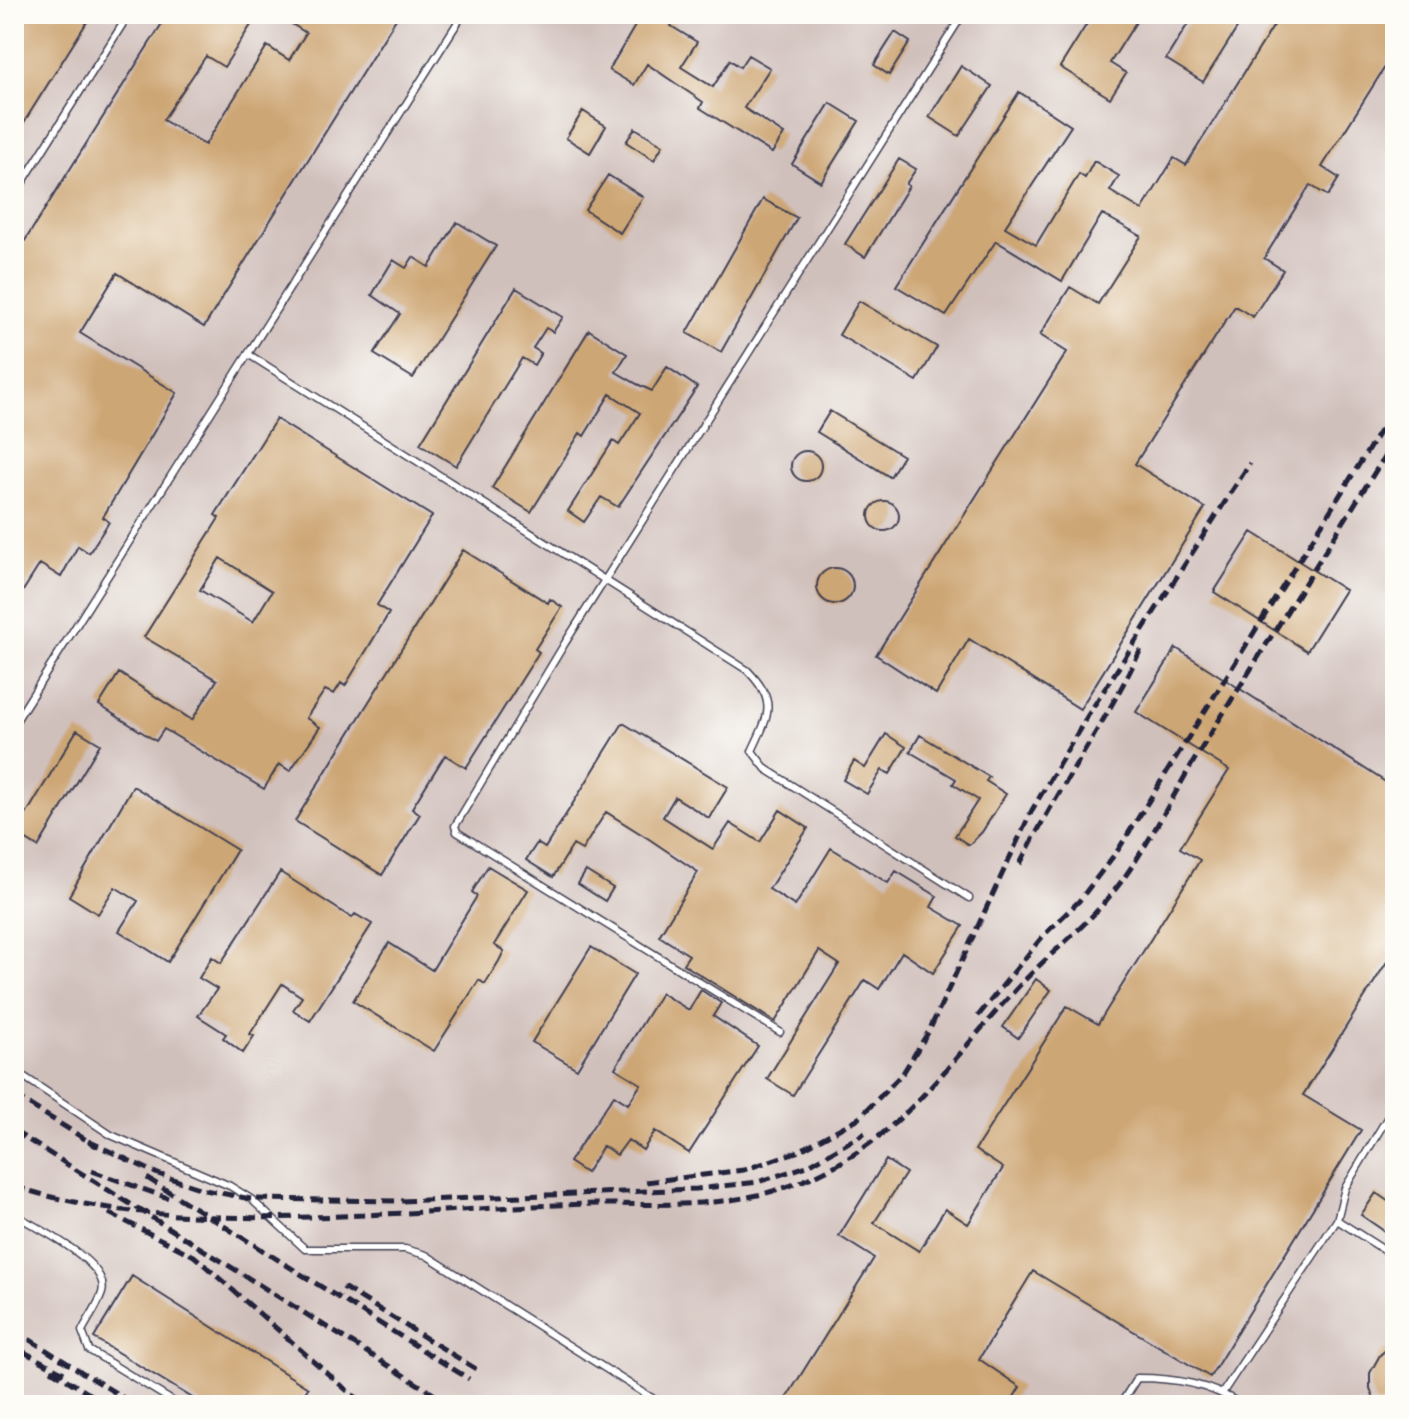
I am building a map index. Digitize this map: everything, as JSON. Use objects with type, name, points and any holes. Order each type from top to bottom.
[{"type":"lane","points":[[14,196],[129,14]]},
{"type":"lane","points":[[14,724],[463,14]]},
{"type":"lane","points":[[780,1032],[457,832],[455,826],[836,210],[963,14]]},
{"type":"lane","points":[[248,354],[747,670],[764,687],[769,713],[752,751],[766,769],[969,898]]},
{"type":"lane","points":[[14,1070],[111,1135],[230,1186],[251,1199],[305,1249],[405,1249],[426,1255],[663,1405]]},
{"type":"lane","points":[[1223,1392],[1337,1220],[1345,1188],[1395,1105]]},
{"type":"lane","points":[[14,1214],[90,1261],[100,1272],[103,1291],[82,1331],[89,1350],[179,1405]]},
{"type":"lane","points":[[1337,1220],[1395,1257]]},
{"type":"lane","points":[[1120,1405],[1137,1378],[1171,1378],[1223,1392],[1242,1405]]},
{"type":"shaded area","points":[[14,14],[1395,14],[1395,1405],[14,1405]]},
{"type":"building","points":[[14,14],[92,14],[14,138]]},
{"type":"building","points":[[168,14],[258,14],[224,67],[206,56],[163,120],[205,145],[267,46],[289,60],[306,33],[292,24],[298,14],[399,14],[204,327],[117,273],[80,333],[177,393],[103,517],[109,522],[89,553],[78,546],[61,577],[40,564],[14,605],[14,258]]},
{"type":"building","points":[[642,14],[678,14],[671,26],[697,42],[681,67],[713,87],[730,60],[740,67],[748,55],[770,68],[744,108],[784,134],[772,153],[700,108],[703,102],[647,64],[634,85],[609,70]]},
{"type":"building","points":[[1093,14],[1141,14],[1110,63],[1126,73],[1110,98],[1060,67]]},
{"type":"building","points":[[1194,14],[1228,14],[1241,22],[1203,82],[1166,59]]},
{"type":"building","points":[[1281,14],[1395,14],[1395,51],[1322,167],[1339,178],[1328,196],[1310,185],[1264,258],[1283,270],[1253,317],[1235,306],[1135,464],[1205,508],[1080,709],[969,639],[936,694],[876,655],[1067,352],[1040,335],[1070,287],[1098,304],[1141,236],[1102,214],[1062,281],[996,241],[946,316],[896,286],[1019,92],[1071,126],[1005,227],[1036,245],[1079,174],[1085,178],[1094,161],[1119,176],[1110,191],[1142,210],[1174,158],[1186,165]]},
{"type":"building","points":[[895,32],[910,42],[889,75],[874,65]]},
{"type":"building","points":[[961,66],[992,86],[959,136],[929,117]]},
{"type":"building","points":[[830,103],[859,121],[821,182],[792,164]]},
{"type":"building","points":[[583,111],[606,126],[590,153],[566,138]]},
{"type":"building","points":[[635,128],[663,145],[654,160],[626,142]]},
{"type":"building","points":[[899,159],[916,169],[906,184],[909,186],[865,257],[845,244]]},
{"type":"building","points":[[608,175],[643,197],[620,233],[585,210]]},
{"type":"building","points":[[763,199],[797,218],[721,352],[687,333]]},
{"type":"building","points":[[457,222],[496,246],[413,378],[374,354],[400,314],[372,295],[393,260],[406,268],[413,257],[429,267]]},
{"type":"building","points":[[516,288],[563,317],[553,332],[546,328],[533,348],[541,353],[534,365],[522,358],[456,466],[420,444]]},
{"type":"building","points":[[859,301],[937,347],[917,381],[839,335]]},
{"type":"building","points":[[589,330],[627,354],[616,372],[637,384],[652,391],[667,367],[697,387],[618,507],[601,497],[584,522],[568,511],[613,441],[619,445],[640,413],[610,394],[584,436],[580,433],[531,512],[492,488]]},
{"type":"building","points":[[830,411],[903,456],[890,477],[817,432]]},
{"type":"building","points":[[276,419],[432,516],[377,605],[389,613],[345,686],[341,683],[334,694],[325,690],[306,718],[320,727],[290,771],[279,764],[264,789],[164,729],[156,741],[99,705],[119,673],[192,720],[217,680],[144,637],[219,518],[215,515]],"holes":[[[220,558],[272,591],[253,622],[200,590]]]},
{"type":"building","points":[[806,451],[816,456],[821,466],[816,476],[806,481],[796,476],[791,466],[796,456]]},
{"type":"building","points":[[884,501],[890,502],[898,510],[898,522],[890,530],[884,531],[878,530],[870,522],[869,516],[870,510],[878,502]]},
{"type":"building","points":[[1252,532],[1345,590],[1307,651],[1214,592]]},
{"type":"building","points":[[463,550],[548,603],[550,599],[562,607],[535,649],[539,652],[466,768],[445,755],[412,808],[420,814],[382,875],[295,821]]},
{"type":"building","points":[[835,568],[848,573],[853,586],[848,599],[835,604],[822,599],[817,586],[822,573]]},
{"type":"building","points":[[1176,648],[1395,788],[1395,949],[1303,1095],[1361,1130],[1210,1377],[1033,1271],[979,1359],[1020,1387],[1009,1405],[782,1405],[874,1258],[839,1236],[886,1160],[906,1173],[874,1223],[919,1251],[945,1209],[968,1224],[1003,1168],[975,1150],[1067,1006],[1098,1024],[1200,860],[1180,848],[1229,770],[1136,712]]},
{"type":"building","points":[[623,723],[728,787],[709,818],[675,797],[663,817],[713,849],[730,823],[760,842],[780,810],[808,828],[769,889],[795,906],[831,848],[888,883],[896,871],[937,896],[931,907],[963,926],[933,973],[902,952],[879,989],[865,980],[793,1095],[767,1079],[839,964],[819,951],[775,1022],[683,964],[689,955],[659,936],[698,872],[649,839],[606,812],[582,850],[573,845],[553,877],[526,860],[537,843],[545,848]]},
{"type":"building","points":[[77,730],[100,744],[38,847],[15,833]]},
{"type":"building","points":[[886,734],[906,747],[890,774],[882,770],[867,794],[843,780],[854,761],[865,768]]},
{"type":"building","points":[[920,735],[989,777],[986,781],[1006,794],[982,832],[969,845],[955,836],[978,800],[953,784],[956,779],[910,752]]},
{"type":"building","points":[[133,786],[237,850],[168,962],[119,931],[138,901],[115,887],[98,914],[69,896]]},
{"type":"building","points":[[488,866],[528,890],[494,945],[504,951],[499,961],[485,984],[479,980],[434,1051],[353,1001],[389,943],[432,970],[477,896],[472,892]]},
{"type":"building","points":[[586,871],[613,888],[605,901],[578,884]]},
{"type":"building","points":[[280,872],[352,918],[355,914],[372,924],[310,1021],[293,1010],[302,997],[282,984],[250,1034],[254,1036],[243,1053],[223,1038],[226,1034],[198,1016],[217,989],[199,978],[212,957],[221,963]]},
{"type":"building","points":[[591,947],[635,974],[577,1069],[532,1042]]},
{"type":"building","points":[[1036,979],[1051,990],[1018,1038],[1003,1027]]},
{"type":"building","points":[[701,990],[721,1003],[713,1016],[758,1046],[689,1153],[655,1131],[643,1150],[628,1140],[617,1155],[603,1146],[586,1173],[569,1162],[614,1095],[628,1104],[641,1084],[615,1068],[661,993],[689,1010]]},
{"type":"building","points":[[1376,1193],[1395,1206],[1395,1227],[1390,1235],[1361,1215]]},
{"type":"building","points":[[132,1276],[308,1388],[297,1405],[204,1405],[94,1338]]},
{"type":"building","points":[[1395,1342],[1395,1405],[1376,1405],[1370,1388],[1370,1373],[1380,1355]]},
{"type":"railway","points":[[978,1016],[1043,936],[1079,901],[1118,850],[1395,407]]},
{"type":"railway","points":[[14,1186],[64,1200],[116,1209],[171,1215],[282,1218],[547,1205],[715,1202],[777,1190],[819,1174],[855,1154],[914,1104],[1022,983],[1084,924],[1118,886],[1395,440]]},
{"type":"railway","points":[[646,1182],[744,1170],[799,1151],[859,1118],[903,1073],[929,1031],[1032,810],[1088,715],[1250,463]]},
{"type":"railway","points":[[1020,864],[1141,649]]},
{"type":"railway","points":[[14,1095],[96,1146]]},
{"type":"railway","points":[[14,1131],[451,1405]]},
{"type":"railway","points":[[88,1141],[158,1174],[205,1190],[251,1199],[399,1201],[697,1189],[758,1182],[807,1166],[865,1133]]},
{"type":"railway","points":[[92,1171],[168,1198]]},
{"type":"railway","points":[[147,1178],[469,1379]]},
{"type":"railway","points":[[109,1213],[194,1256],[351,1394],[369,1405]]},
{"type":"railway","points":[[343,1287],[476,1369]]},
{"type":"railway","points":[[14,1330],[135,1405]]},
{"type":"railway","points":[[22,1351],[64,1373]]},
{"type":"railway","points":[[51,1370],[107,1405]]}]
